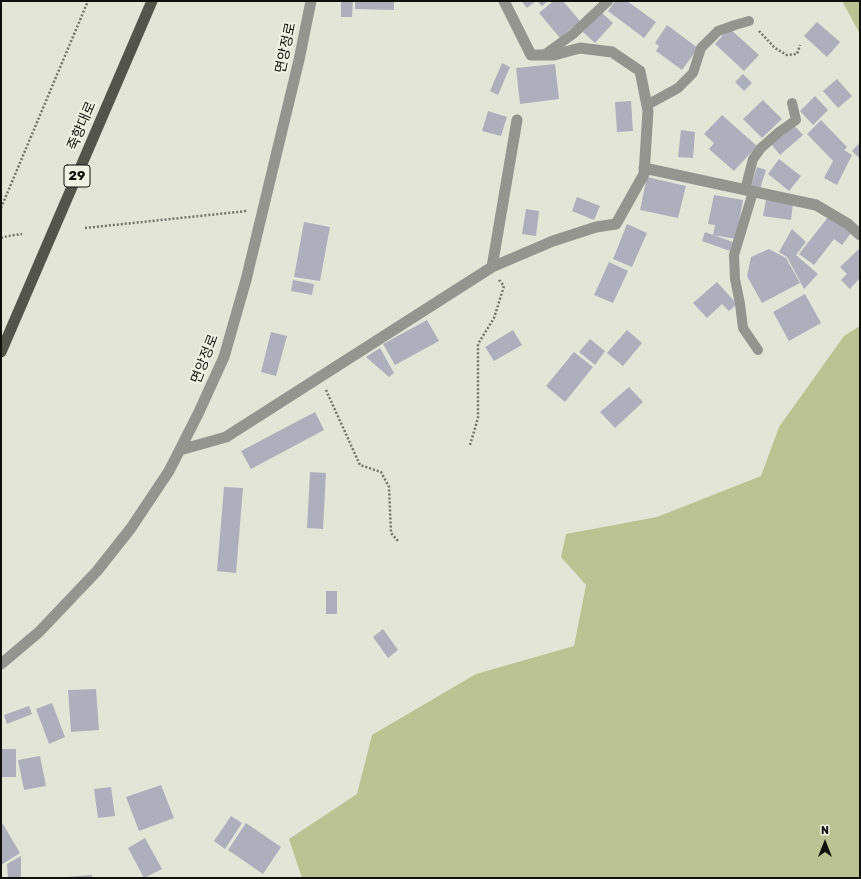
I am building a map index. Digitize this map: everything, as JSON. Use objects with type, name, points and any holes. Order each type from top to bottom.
[{"type":"main road","name":"죽향대로","points":[[1,352],[152,1]]},
{"type":"street","name":"면앙정로","points":[[1,664],[39,632],[97,571],[131,528],[169,471],[198,414],[224,358],[246,280],[299,60],[311,1]]},
{"type":"street","points":[[180,450],[226,437],[492,267],[553,242],[596,227],[616,224],[644,174],[648,111],[640,71],[612,52],[580,48],[554,54],[531,54],[504,1]]},
{"type":"street","points":[[492,267],[517,120]]},
{"type":"street","points":[[644,168],[816,205],[848,224],[860,235]]},
{"type":"lane","points":[[544,54],[573,34],[608,1]]},
{"type":"lane","points":[[647,105],[678,88],[693,73],[701,48],[718,31],[735,24],[748,21]]},
{"type":"lane","points":[[758,350],[743,328],[735,279],[734,255],[749,191],[753,159],[761,148],[779,132],[796,120],[792,103]]},
{"type":"path","points":[[1,208],[88,1]]},
{"type":"path","points":[[748,21],[775,48],[787,56],[797,54],[800,44]]},
{"type":"path","points":[[85,228],[263,210]]},
{"type":"path","points":[[1,238],[22,234]]},
{"type":"path","points":[[470,445],[478,418],[478,344],[494,318],[504,286],[492,267]]},
{"type":"path","points":[[320,377],[360,465],[381,472],[389,487],[391,532],[398,541]]},
{"type":"green space","points":[[842,1],[860,1],[860,34]]},
{"type":"green space","points":[[860,326],[860,878],[302,878],[289,839],[357,794],[372,735],[476,674],[574,646],[586,585],[561,557],[566,534],[657,517],[761,476],[779,427],[844,336]]},
{"type":"building","points":[[341,1],[353,1],[352,17],[341,17]]},
{"type":"building","points":[[355,1],[394,1],[394,10],[355,9]]},
{"type":"building","points":[[536,1],[527,8],[522,2]]},
{"type":"building","points":[[537,1],[548,1],[542,6]]},
{"type":"building","points":[[553,1],[563,1],[580,21],[560,38],[539,13]]},
{"type":"building","points":[[615,1],[627,1],[656,22],[644,38],[608,11]]},
{"type":"building","points":[[601,12],[613,23],[595,43],[583,32]]},
{"type":"building","points":[[817,22],[840,42],[827,57],[804,36]]},
{"type":"building","points":[[667,25],[698,48],[682,70],[656,51],[659,46],[655,43]]},
{"type":"building","points":[[729,28],[759,55],[744,71],[715,44]]},
{"type":"building","points":[[502,63],[510,67],[498,95],[490,91]]},
{"type":"building","points":[[555,64],[559,99],[520,104],[516,68]]},
{"type":"building","points":[[743,74],[752,83],[744,91],[735,82]]},
{"type":"building","points":[[837,79],[852,96],[838,108],[823,91]]},
{"type":"building","points":[[815,96],[828,110],[813,125],[800,111]]},
{"type":"building","points":[[763,100],[782,119],[762,138],[743,119]]},
{"type":"building","points":[[631,101],[633,131],[617,132],[615,102]]},
{"type":"building","points":[[488,111],[507,117],[501,136],[482,131]]},
{"type":"building","points":[[722,115],[757,146],[734,171],[709,149],[714,143],[704,134]]},
{"type":"building","points":[[821,120],[847,147],[844,150],[852,155],[837,185],[824,178],[833,161],[807,134]]},
{"type":"building","points":[[794,125],[803,135],[780,155],[771,144]]},
{"type":"building","points":[[681,130],[695,132],[693,158],[678,157]]},
{"type":"building","points":[[860,142],[860,159],[852,151]]},
{"type":"building","points":[[779,159],[801,176],[789,191],[768,174]]},
{"type":"building","points":[[757,167],[766,170],[760,189],[751,186]]},
{"type":"building","points":[[647,177],[686,186],[678,218],[640,210]]},
{"type":"building","points":[[714,195],[743,200],[736,239],[713,235],[715,225],[708,224]]},
{"type":"building","points":[[577,197],[600,206],[594,220],[572,211]]},
{"type":"building","points":[[766,200],[793,203],[791,220],[763,216]]},
{"type":"building","points":[[526,209],[539,211],[536,236],[522,234]]},
{"type":"building","points":[[829,216],[851,233],[842,245],[834,239],[814,265],[799,254]]},
{"type":"building","points":[[304,222],[330,227],[320,281],[294,277]]},
{"type":"building","points":[[627,224],[647,233],[632,267],[613,259]]},
{"type":"building","points":[[792,229],[806,242],[796,255],[818,274],[804,289],[787,257],[779,252]]},
{"type":"building","points":[[705,232],[733,242],[730,251],[702,241]]},
{"type":"building","points":[[860,248],[860,278],[850,289],[841,280],[847,274],[840,267]]},
{"type":"building","points":[[769,249],[786,258],[800,283],[762,303],[747,276],[751,257]]},
{"type":"building","points":[[609,262],[628,271],[613,303],[594,295]]},
{"type":"building","points":[[293,280],[314,284],[312,295],[291,291]]},
{"type":"building","points":[[717,282],[737,304],[729,311],[722,304],[707,318],[693,303]]},
{"type":"building","points":[[805,294],[821,323],[789,341],[773,312]]},
{"type":"building","points":[[427,320],[439,341],[395,365],[383,344]]},
{"type":"building","points":[[513,330],[522,345],[494,361],[485,347]]},
{"type":"building","points":[[627,330],[642,343],[623,366],[607,353]]},
{"type":"building","points":[[271,332],[287,336],[276,376],[261,372]]},
{"type":"building","points":[[590,339],[605,351],[595,365],[579,352]]},
{"type":"building","points":[[380,348],[394,373],[389,377],[366,357]]},
{"type":"building","points":[[574,352],[593,367],[565,402],[546,386]]},
{"type":"building","points":[[629,387],[643,402],[615,428],[600,412]]},
{"type":"building","points":[[315,412],[324,430],[251,469],[241,451]]},
{"type":"building","points":[[310,472],[326,473],[323,529],[307,528]]},
{"type":"building","points":[[224,487],[243,488],[236,573],[217,571]]},
{"type":"building","points":[[326,591],[337,591],[337,614],[326,614]]},
{"type":"building","points":[[383,629],[398,650],[388,658],[373,637]]},
{"type":"building","points":[[96,689],[99,730],[71,732],[68,690]]},
{"type":"building","points":[[52,703],[65,737],[49,744],[36,709]]},
{"type":"building","points":[[29,706],[32,714],[7,724],[4,715]]},
{"type":"building","points":[[1,749],[16,749],[16,777],[1,777]]},
{"type":"building","points":[[40,756],[46,786],[24,790],[18,760]]},
{"type":"building","points":[[161,785],[174,818],[139,831],[126,797]]},
{"type":"building","points":[[111,787],[115,816],[98,818],[94,789]]},
{"type":"building","points":[[231,816],[242,823],[225,849],[214,841]]},
{"type":"building","points":[[246,823],[281,847],[263,874],[228,850]]},
{"type":"building","points":[[3,824],[20,853],[1,865],[1,825]]},
{"type":"building","points":[[145,838],[162,869],[144,878],[128,848]]},
{"type":"building","points":[[21,856],[21,878],[8,878],[7,864]]},
{"type":"building","points":[[92,875],[92,878],[67,878],[67,877]]}]
